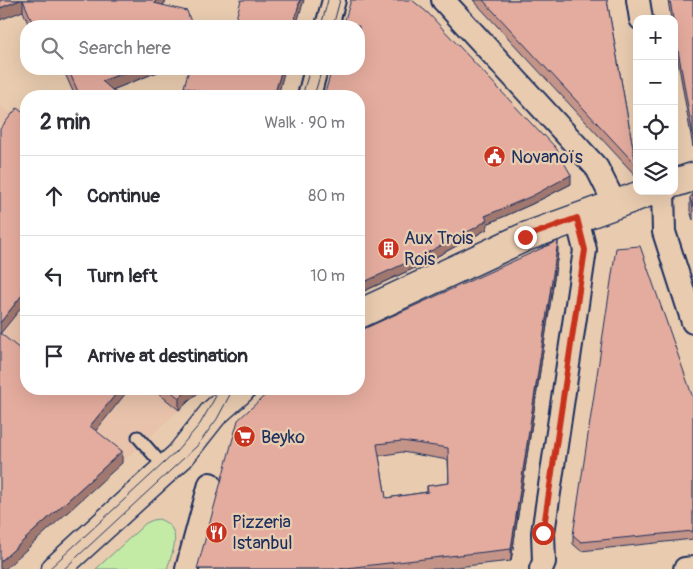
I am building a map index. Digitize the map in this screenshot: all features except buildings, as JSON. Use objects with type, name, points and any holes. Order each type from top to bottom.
[{"type":"street","points":[[329,20],[334,0]]},
{"type":"street","points":[[444,0],[596,168],[615,204]]},
{"type":"street","points":[[638,0],[640,15]]},
{"type":"street","points":[[310,90],[314,75]]},
{"type":"street","points":[[678,182],[693,177]]},
{"type":"street","points":[[365,311],[525,237],[641,195]]},
{"type":"street","points":[[663,195],[664,232],[693,322]]},
{"type":"street","points":[[541,569],[544,562],[543,533],[585,250],[577,218]]},
{"type":"street","points":[[213,414],[223,395]]},
{"type":"street","points":[[56,569],[180,456],[213,414],[234,395]]},
{"type":"street","points":[[188,569],[210,484]]},
{"type":"street","points":[[685,569],[693,568]]},
{"type":"lane","points":[[138,437],[166,469]]},
{"type":"shaded area","points":[[0,105],[20,121],[20,395],[160,395],[179,410],[98,485],[49,446],[0,460]]},
{"type":"green space","points":[[159,519],[172,528],[174,534],[174,547],[167,569],[96,569],[146,523]]},
{"type":"tram line","points":[[323,20],[328,0]]},
{"type":"tram line","points":[[335,20],[340,0]]},
{"type":"tram line","points":[[304,90],[308,75]]},
{"type":"tram line","points":[[316,90],[320,75]]},
{"type":"tram line","points":[[49,569],[176,452],[200,424],[217,395]]},
{"type":"tram line","points":[[64,569],[197,446],[217,419],[230,395]]},
{"type":"place","name":"Novanoïs","points":[[495,157]]},
{"type":"place","name":"Aux Trois Rois","points":[[388,248]]},
{"type":"place","name":"Beyko","points":[[245,437]]},
{"type":"place","name":"Pizzeria Istanbul","points":[[216,532]]},
{"type":"route","points":[[525,237],[577,218],[585,250],[543,533]]}]
